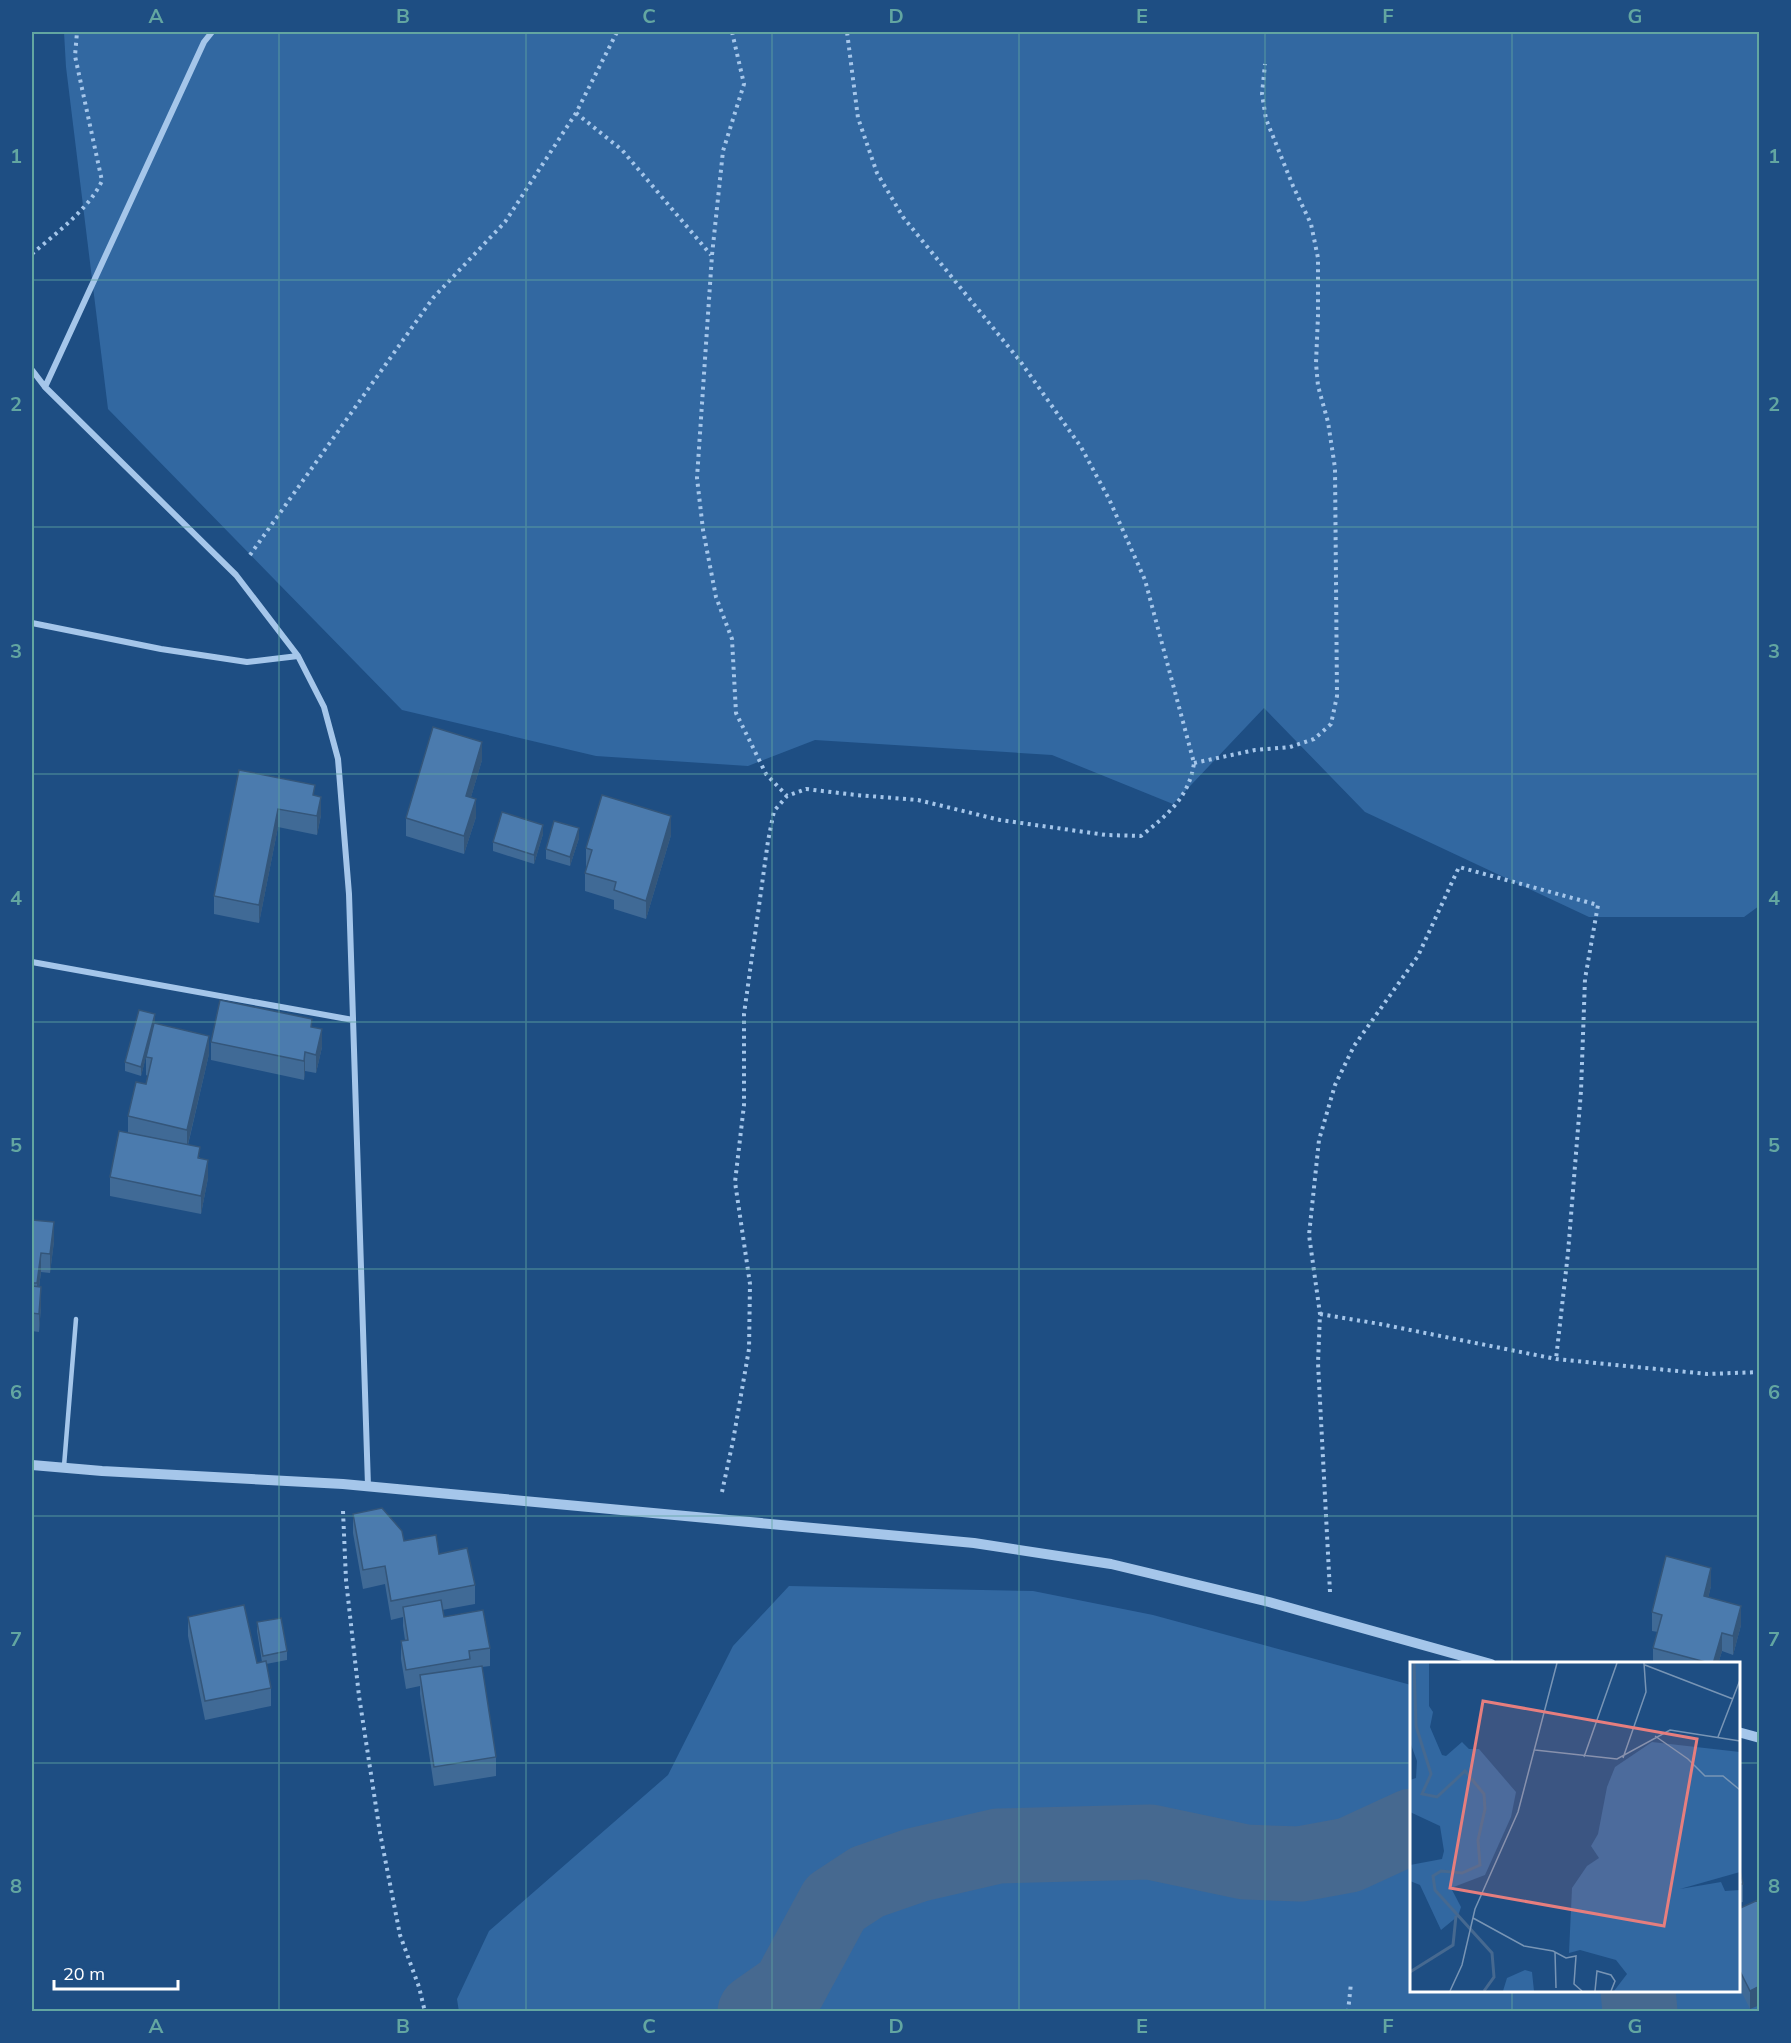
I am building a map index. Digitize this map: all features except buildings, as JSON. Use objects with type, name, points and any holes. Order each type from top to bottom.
[{"type":"street","points":[[45,387],[204,42],[212,32]]},
{"type":"street","points":[[32,370],[45,387],[236,575],[298,656],[324,706],[338,759],[350,894],[368,1486]]},
{"type":"street","points":[[32,623],[161,649],[248,662],[298,656]]},
{"type":"street","points":[[32,962],[353,1020]]},
{"type":"street","points":[[32,1466],[368,1486],[974,1543],[1111,1564],[1269,1602],[1484,1662]]},
{"type":"street","points":[[1740,1733],[1760,1738]]},
{"type":"lane","points":[[63,1468],[76,1319]]},
{"type":"path","points":[[32,254],[96,194],[102,181],[75,56],[76,32]]},
{"type":"path","points":[[236,575],[307,472],[433,298],[505,222],[576,114],[617,32]]},
{"type":"path","points":[[732,32],[744,84],[723,151],[712,255],[697,478],[703,530],[716,597],[732,639],[736,713],[766,774],[786,796]]},
{"type":"path","points":[[715,1519],[733,1441],[749,1349],[750,1284],[735,1182],[744,1105],[744,1014],[774,811],[786,796],[806,789],[918,800],[1000,820],[1106,835],[1141,836],[1169,814],[1191,781],[1194,763],[1145,580],[1109,499],[1081,447],[1020,361],[903,218],[876,173],[858,118],[847,32]]},
{"type":"path","points":[[1194,763],[1255,750],[1290,747],[1314,739],[1331,724],[1337,696],[1335,468],[1328,422],[1318,386],[1316,363],[1318,258],[1311,224],[1266,119],[1263,94],[1265,64]]},
{"type":"path","points":[[576,114],[621,150],[712,255]]},
{"type":"path","points":[[1332,1619],[1318,1364],[1320,1314],[1309,1235],[1319,1140],[1335,1085],[1354,1046],[1418,957],[1459,867],[1598,905],[1585,979],[1580,1103],[1568,1253],[1556,1359]]},
{"type":"path","points":[[1320,1314],[1556,1359],[1707,1374],[1760,1372]]},
{"type":"path","points":[[342,1484],[346,1580],[359,1696],[373,1787],[400,1935],[419,1987],[425,2012]]},
{"type":"path","points":[[1348,2012],[1351,1983]]},
{"type":"shaded area","points":[[64,32],[1759,32],[1759,906],[1744,917],[1589,917],[1365,812],[1264,708],[1173,804],[1052,755],[815,740],[748,766],[596,756],[402,710],[108,409],[66,67]]},
{"type":"shaded area","points":[[789,1586],[1033,1591],[1153,1615],[1410,1685],[1410,1992],[1740,1992],[1740,1956],[1759,1988],[1760,2011],[459,2012],[457,1999],[489,1931],[668,1775],[733,1646]]},
{"type":"waterway","points":[[755,2012],[789,1988],[835,1903],[867,1882],[916,1865],[998,1846],[1150,1842],[1245,1862],[1300,1864],[1349,1855],[1410,1827]]},
{"type":"waterway","points":[[1638,1992],[1640,2012]]}]
